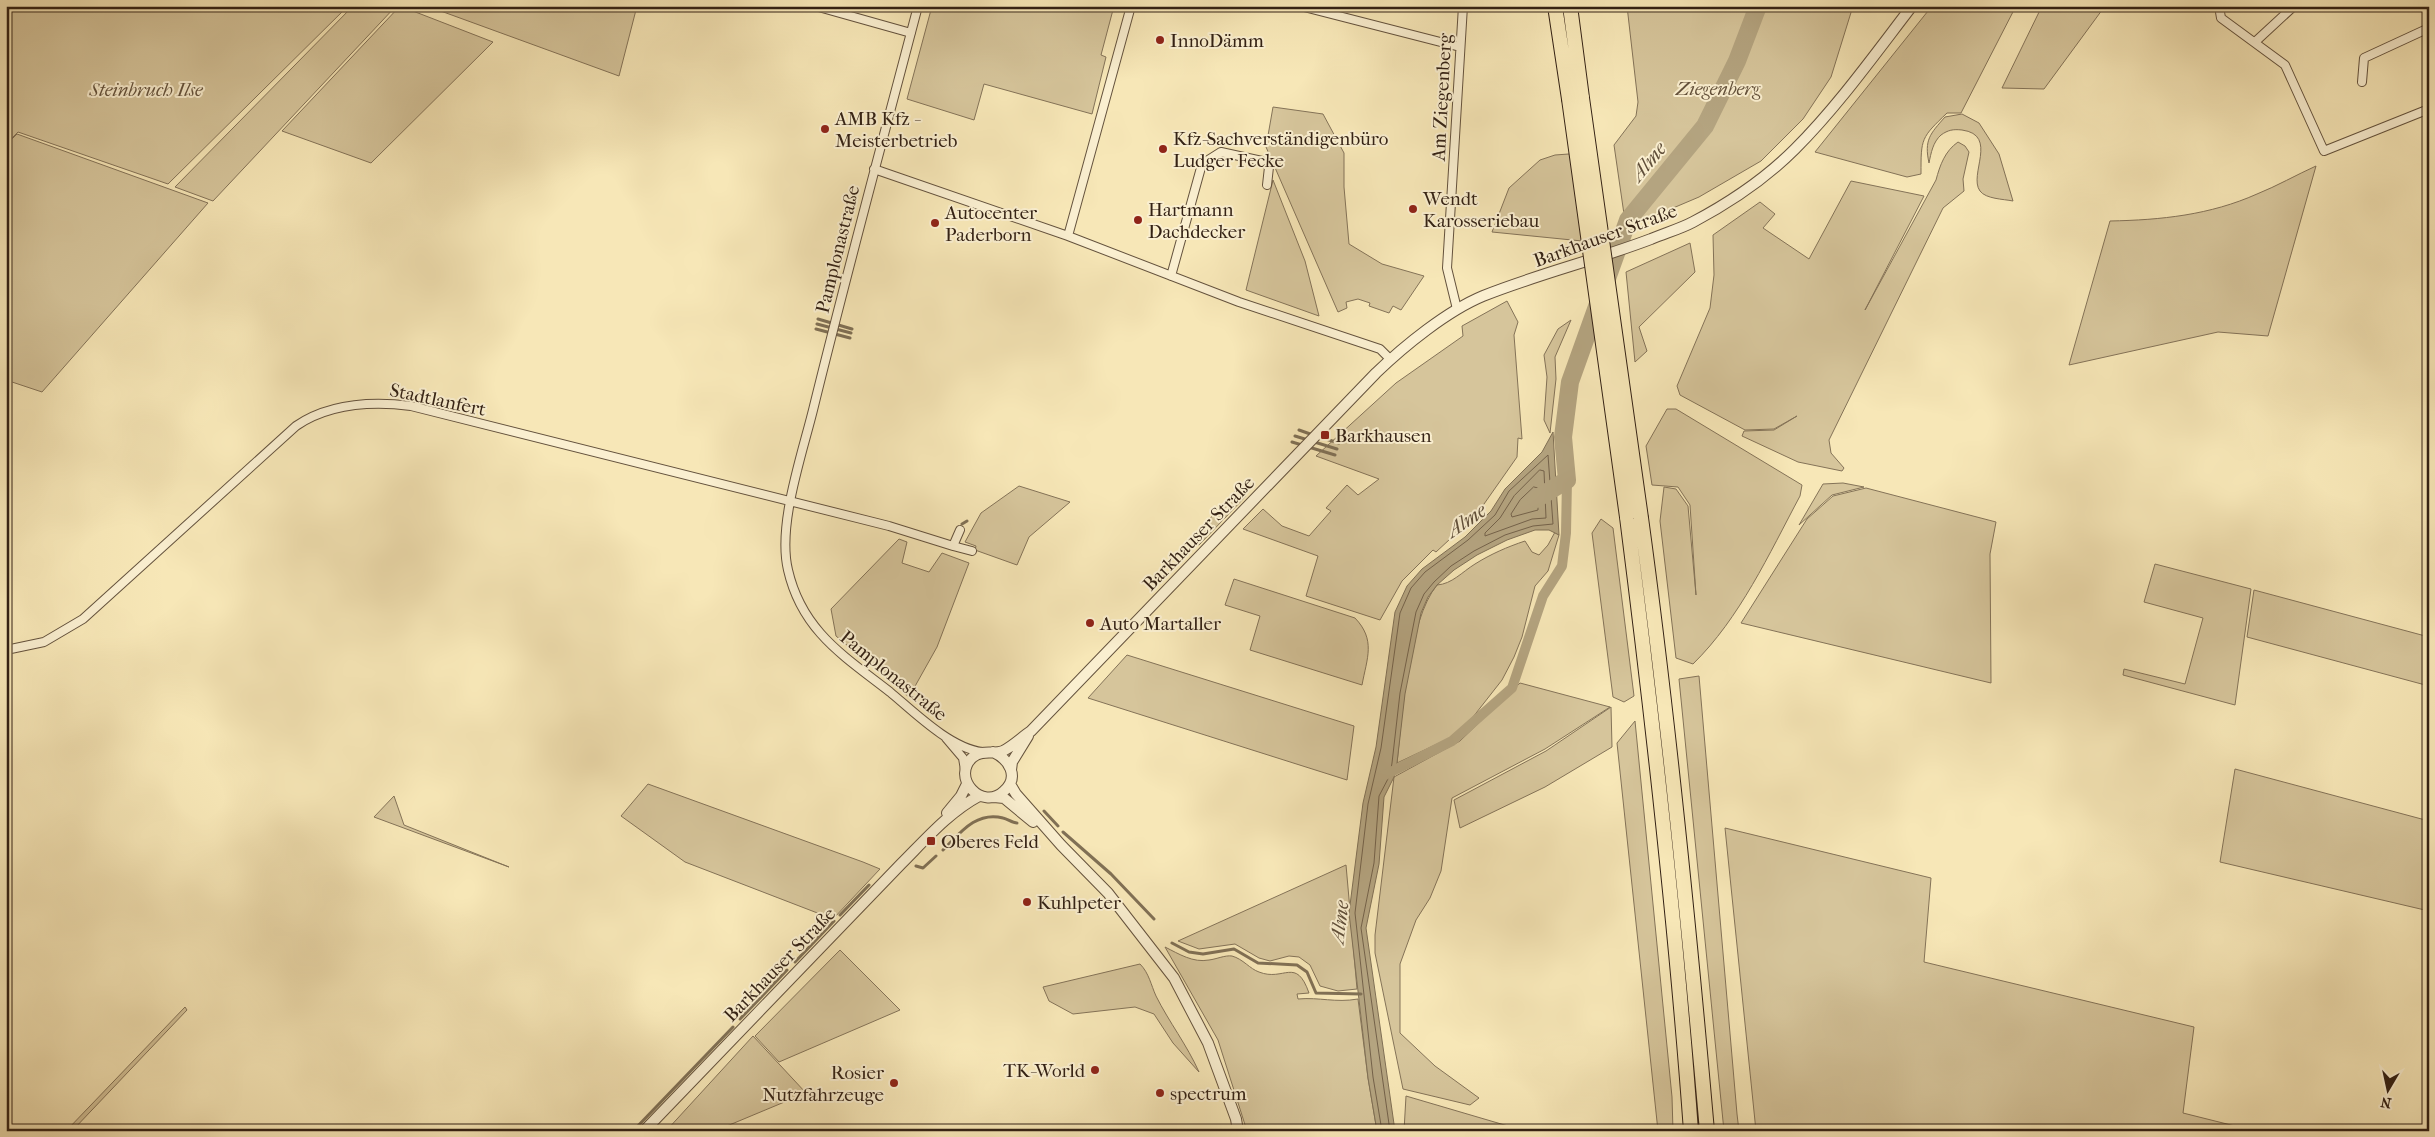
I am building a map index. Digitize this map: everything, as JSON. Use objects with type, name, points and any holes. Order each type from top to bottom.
[{"type":"highway","points":[[1555,6],[1576,99],[1642,518],[1665,696],[1684,870],[1707,1131]]},
{"type":"highway","points":[[1570,6],[1576,99],[1648,683],[1691,1131]]},
{"type":"street","points":[[815,6],[911,33]]},
{"type":"street","name":"Pamplonastraße","points":[[918,6],[874,170],[785,529],[788,569],[800,606],[827,643],[943,734]]},
{"type":"street","points":[[1068,236],[1131,6]]},
{"type":"street","points":[[1300,6],[1460,47]]},
{"type":"street","name":"Am Ziegenberg","points":[[1457,309],[1448,268],[1463,6]]},
{"type":"street","name":"Barkhauser Straße","points":[[988,752],[1002,751],[1031,731],[1390,359],[1413,340],[1457,309],[1483,296],[1626,249],[1693,222],[1754,183],[1794,150],[1828,112],[1912,6]]},
{"type":"street","points":[[2219,6],[2221,18],[2285,64],[2324,151],[2429,109]]},
{"type":"street","points":[[2254,42],[2294,6]]},
{"type":"street","points":[[2362,82],[2364,58],[2429,28]]},
{"type":"street","points":[[1171,276],[1202,164],[1221,152],[1262,160],[1269,167],[1267,185]]},
{"type":"street","points":[[874,170],[1068,236],[1239,302],[1380,349],[1390,359]]},
{"type":"street","name":"Stadtlanfert","points":[[6,650],[44,642],[83,618],[296,426],[309,417],[351,404],[370,402],[411,406],[791,501]]},
{"type":"street","points":[[791,501],[889,526],[972,551]]},
{"type":"street","points":[[953,546],[960,530]]},
{"type":"street","name":"Barkhauser Straße","points":[[1011,770],[1012,762],[1031,731]]},
{"type":"street","points":[[943,734],[969,749],[988,752],[1004,758],[1011,770],[1010,784],[1016,794],[1061,845],[1108,893],[1174,978],[1208,1043],[1236,1119],[1238,1131]]},
{"type":"street","points":[[943,734],[962,758],[967,784],[979,796],[1004,798],[1051,839],[1061,845]]},
{"type":"street","points":[[965,772],[973,757],[988,752]]},
{"type":"street","name":"Barkhauser Straße","points":[[942,823],[967,784]]},
{"type":"street","points":[[993,797],[1002,793],[1010,784]]},
{"type":"street","name":"Barkhauser Straße","points":[[644,1131],[856,909],[942,823],[967,802],[979,796]]},
{"type":"green space","name":"Steinbruch Ilse","points":[[6,6],[348,6],[168,184],[18,132],[6,144]]},
{"type":"green space","points":[[353,6],[396,6],[213,201],[175,187]]},
{"type":"green space","points":[[400,6],[493,42],[371,163],[282,131]]},
{"type":"green space","points":[[427,6],[637,6],[619,76]]},
{"type":"green space","points":[[932,6],[1114,6],[1101,55],[1106,57],[1092,114],[984,84],[974,120],[907,99]]},
{"type":"green space","name":"Ziegenberg","points":[[1627,6],[1853,6],[1831,77],[1803,119],[1761,161],[1699,197],[1626,228],[1614,145],[1636,116],[1638,102]]},
{"type":"green space","points":[[1932,6],[2016,6],[1961,113],[1947,113],[1924,139],[1921,153],[1921,174],[1907,177],[1815,152]]},
{"type":"green space","points":[[2042,6],[2105,6],[2044,89],[2002,88]]},
{"type":"green space","points":[[1273,107],[1323,114],[1344,153],[1344,187],[1349,244],[1382,264],[1424,276],[1401,310],[1393,306],[1389,313],[1369,306],[1370,303],[1358,299],[1346,302],[1347,308],[1338,312],[1266,147]]},
{"type":"green space","points":[[1962,114],[1979,123],[1999,154],[2013,201],[1990,197],[1980,191],[1977,184],[1977,175],[1981,147],[1979,139],[1973,133],[1956,130],[1948,131],[1941,135],[1934,144],[1929,163],[1927,148],[1935,128],[1945,117]]},
{"type":"green space","points":[[17,134],[208,203],[42,392],[6,380],[6,145]]},
{"type":"green space","points":[[1958,142],[1965,146],[1969,152],[1963,179],[1964,191],[1943,208],[1829,440],[1831,453],[1844,468],[1842,471],[1798,462],[1742,436],[1744,431],[1774,430],[1797,416],[1774,429],[1745,430],[1680,395],[1677,386],[1710,308],[1714,275],[1713,235],[1760,202],[1775,214],[1763,228],[1809,259],[1851,181],[1924,196],[1865,310],[1936,180],[1944,159]]},
{"type":"green space","points":[[1596,152],[1582,241],[1492,232],[1509,188],[1540,160],[1555,155]]},
{"type":"green space","points":[[2316,166],[2268,336],[2218,332],[2069,365],[2110,221],[2167,218],[2203,212],[2264,191]]},
{"type":"green space","points":[[1273,180],[1305,261],[1319,316],[1246,290]]},
{"type":"green space","points":[[1690,243],[1695,272],[1639,327],[1647,351],[1635,362],[1626,272]]},
{"type":"green space","points":[[1507,301],[1518,322],[1514,335],[1522,439],[1518,438],[1517,457],[1477,514],[1436,552],[1433,550],[1402,581],[1380,620],[1306,596],[1318,556],[1243,529],[1263,509],[1282,526],[1309,536],[1331,511],[1326,508],[1347,485],[1358,495],[1379,479],[1316,456],[1396,383],[1463,336],[1462,326]]},
{"type":"green space","points":[[1571,320],[1555,357],[1556,379],[1550,433],[1544,420],[1547,377],[1544,355],[1558,329]]},
{"type":"green space","points":[[1667,409],[1676,409],[1802,485],[1800,496],[1765,563],[1739,606],[1710,646],[1693,664],[1676,658],[1660,521],[1664,487],[1676,489],[1688,506],[1696,595],[1690,505],[1678,487],[1652,485],[1646,446]]},
{"type":"green space","points":[[1843,483],[1864,487],[1832,495],[1799,525],[1823,484]]},
{"type":"green space","points":[[1019,486],[1070,502],[1029,537],[1017,565],[975,550],[976,546],[965,542],[981,513]]},
{"type":"green space","points":[[1240,486],[1246,496],[1199,545],[1189,541]]},
{"type":"green space","points":[[1866,488],[1996,522],[1990,554],[1991,683],[1741,623],[1807,519],[1833,496]]},
{"type":"green space","points":[[1601,519],[1613,528],[1634,696],[1624,702],[1613,697],[1592,533]]},
{"type":"green space","points":[[1555,532],[1559,535],[1548,571],[1535,586],[1522,637],[1502,680],[1473,717],[1450,738],[1397,763],[1404,696],[1413,645],[1419,621],[1427,601],[1437,585],[1452,580],[1475,564],[1505,548],[1525,541],[1532,552],[1539,555],[1548,545]]},
{"type":"green space","points":[[899,539],[907,542],[902,563],[929,572],[942,553],[969,563],[937,647],[909,697],[836,636],[831,609]]},
{"type":"green space","points":[[2155,564],[2251,589],[2235,705],[2123,675],[2124,669],[2185,684],[2203,618],[2144,602]]},
{"type":"green space","points":[[1234,579],[1355,618],[1362,626],[1368,642],[1368,658],[1362,685],[1250,650],[1260,616],[1225,605]]},
{"type":"green space","points":[[2254,590],[2429,637],[2429,686],[2247,637]]},
{"type":"green space","points":[[1127,655],[1354,726],[1347,780],[1088,698]]},
{"type":"green space","points":[[1699,676],[1739,1131],[1724,1131],[1679,679]]},
{"type":"green space","points":[[1520,683],[1610,707],[1545,749],[1452,798],[1441,871],[1430,898],[1416,920],[1400,964],[1400,1033],[1435,1066],[1479,1098],[1470,1105],[1403,1089],[1375,953],[1375,935],[1394,777],[1460,741]]},
{"type":"green space","points":[[1611,707],[1612,747],[1545,787],[1460,828],[1454,800],[1546,751]]},
{"type":"green space","points":[[1635,721],[1672,1097],[1673,1131],[1658,1131],[1617,743]]},
{"type":"green space","points":[[2235,769],[2429,821],[2429,911],[2220,862]]},
{"type":"green space","points":[[648,784],[880,869],[833,919],[685,862],[621,816]]},
{"type":"green space","points":[[394,796],[404,825],[509,867],[374,817]]},
{"type":"green space","points":[[1725,828],[1931,878],[1924,962],[2194,1027],[2183,1113],[2255,1131],[1756,1131]]},
{"type":"green space","points":[[1346,865],[1357,989],[1338,991],[1320,986],[1310,965],[1299,957],[1289,956],[1270,961],[1259,958],[1235,944],[1199,949],[1178,941]]},
{"type":"green space","points":[[1165,947],[1197,960],[1203,961],[1232,956],[1259,972],[1268,974],[1294,973],[1304,982],[1309,993],[1297,994],[1298,999],[1358,999],[1377,1131],[1247,1131],[1218,1040]]},
{"type":"green space","points":[[840,950],[900,1010],[779,1062],[755,1036]]},
{"type":"green space","points":[[1140,964],[1148,975],[1161,1006],[1199,1072],[1173,1043],[1154,1014],[1135,1007],[1073,1014],[1049,1001],[1043,987]]},
{"type":"green space","points":[[185,1007],[187,1010],[72,1131],[66,1131]]},
{"type":"green space","points":[[753,1036],[806,1093],[715,1131],[666,1131]]},
{"type":"green space","points":[[1406,1096],[1525,1131],[1404,1131]]},
{"type":"water","points":[[1553,432],[1559,535],[1549,530],[1535,530],[1507,540],[1477,555],[1454,570],[1437,585],[1428,597],[1421,613],[1405,694],[1397,763],[1394,777],[1384,797],[1379,864],[1366,928],[1395,1131],[1377,1131],[1368,1078],[1349,913],[1363,803],[1376,747],[1395,612],[1407,586],[1422,569],[1465,537],[1491,511],[1505,489],[1542,452]]},
{"type":"waterway","name":"Alme","points":[[1536,499],[1567,480],[1563,437],[1570,382],[1628,220],[1705,126],[1737,61],[1758,6]]},
{"type":"waterway","points":[[818,319],[852,329]]},
{"type":"waterway","points":[[817,324],[851,333]]},
{"type":"waterway","points":[[816,329],[850,338]]},
{"type":"waterway","points":[[1299,430],[1313,435]]},
{"type":"waterway","points":[[1295,436],[1337,449]]},
{"type":"waterway","points":[[1319,437],[1339,443]]},
{"type":"waterway","points":[[1292,442],[1335,455]]},
{"type":"waterway","points":[[1383,776],[1452,741],[1512,688],[1543,596],[1562,566],[1566,533],[1567,480]]},
{"type":"waterway","points":[[962,524],[967,521]]},
{"type":"waterway","points":[[1044,811],[1058,826]]},
{"type":"waterway","points":[[943,850],[969,825],[985,818],[1003,818],[1017,823]]},
{"type":"waterway","points":[[1063,832],[1111,874],[1154,919]]},
{"type":"waterway","points":[[916,866],[923,868],[936,856]]},
{"type":"waterway","points":[[840,915],[869,885]]},
{"type":"waterway","points":[[795,962],[834,921]]},
{"type":"waterway","points":[[1172,943],[1189,952],[1203,954],[1234,949],[1258,963],[1297,965],[1307,972],[1316,993],[1361,994]]},
{"type":"waterway","points":[[740,1019],[787,970]]},
{"type":"waterway","points":[[633,1131],[733,1027]]},
{"type":"place","name":"InnoDämm","points":[[1160,40]]},
{"type":"place","name":"AMB Kfz - Meisterbetrieb","points":[[825,129]]},
{"type":"place","name":"Kfz-Sachverständigenbüro Ludger Fecke","points":[[1163,149]]},
{"type":"place","name":"Wendt Karosseriebau","points":[[1413,209]]},
{"type":"place","name":"Hartmann Dachdecker","points":[[1138,220]]},
{"type":"place","name":"Autocenter Paderborn","points":[[935,223]]},
{"type":"place","name":"Barkhausen","points":[[1325,435]]},
{"type":"place","name":"Auto Martaller","points":[[1090,623]]},
{"type":"place","name":"Oberes Feld","points":[[931,841]]},
{"type":"place","name":"Kuhlpeter","points":[[1027,902]]},
{"type":"place","name":"TK-World","points":[[1095,1070]]},
{"type":"place","name":"Rosier Nutzfahrzeuge","points":[[894,1083]]},
{"type":"place","name":"spectrum","points":[[1160,1093]]}]
